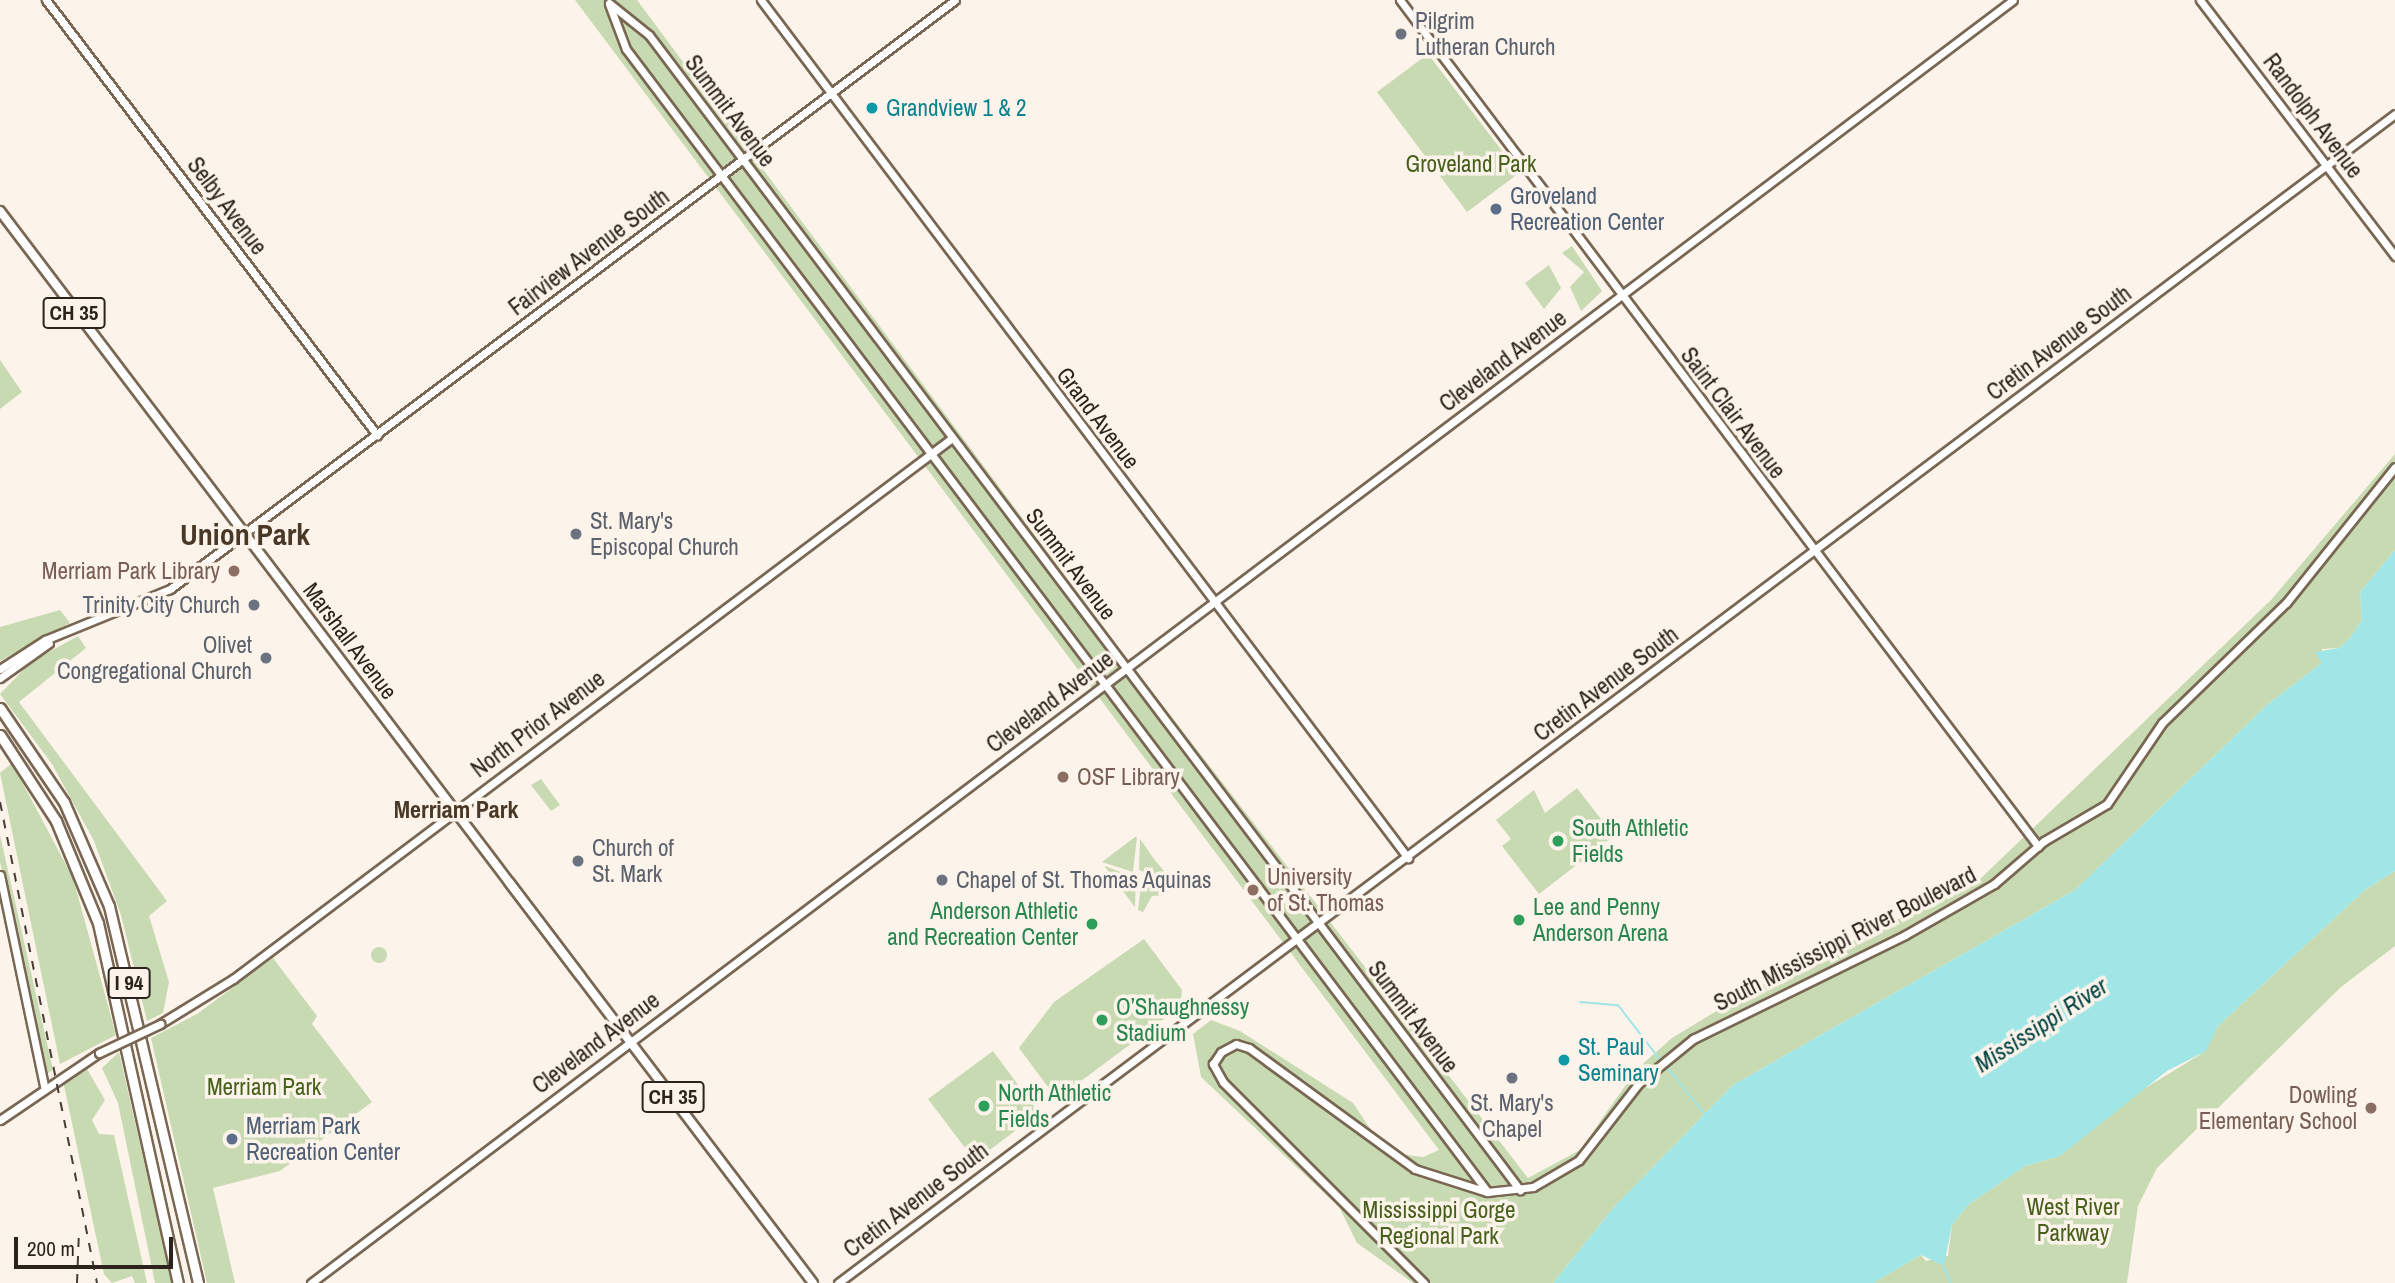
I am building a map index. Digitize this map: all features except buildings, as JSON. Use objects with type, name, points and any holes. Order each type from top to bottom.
[{"type":"highway","name":"I 94","points":[[0,708],[64,802],[105,893],[198,1283]]},
{"type":"highway","name":"I 94","points":[[0,735],[50,810],[94,911],[178,1283]]},
{"type":"main road","name":"Marshall Avenue","points":[[0,211],[813,1283]]},
{"type":"street","name":"Selby Avenue","points":[[46,0],[377,435]]},
{"type":"street","name":"Grand Avenue","points":[[761,0],[1213,604],[1408,858]]},
{"type":"street","name":"Fairview Avenue South","points":[[58,636],[170,589],[955,0]]},
{"type":"street","name":"Saint Clair Avenue","points":[[1400,0],[1621,297],[2038,846]]},
{"type":"street","name":"Cleveland Avenue","points":[[310,1283],[2013,0]]},
{"type":"street","name":"Randolph Avenue","points":[[2200,0],[2395,256]]},
{"type":"street","name":"Summit Avenue","points":[[607,2],[649,35],[1520,1190]]},
{"type":"street","name":"Summit Avenue","points":[[607,2],[626,49],[1487,1192]]},
{"type":"street","name":"Cretin Avenue South","points":[[838,1283],[1408,858],[2395,114]]},
{"type":"street","name":"North Prior Avenue","points":[[0,1120],[44,1086],[99,1053],[160,1024],[233,979],[952,438]]},
{"type":"street","name":"South Mississippi River Boulevard","points":[[1487,1192],[1520,1190],[1579,1160],[1650,1073],[1676,1050],[1917,929],[2003,878],[2038,846],[2107,804],[2139,761],[2148,743],[2227,654],[2286,603],[2395,467]]},
{"type":"street","points":[[0,669],[58,636]]},
{"type":"street","points":[[0,678],[58,636]]},
{"type":"street","points":[[0,875],[44,1086]]},
{"type":"street","points":[[1422,1283],[1223,1082],[1213,1064],[1221,1052],[1236,1044],[1249,1048],[1347,1113],[1401,1163],[1487,1192]]},
{"type":"green space","name":"Mississippi Gorge Regional Park","points":[[575,0],[637,0],[1137,672],[1528,1178],[1580,1150],[1637,1069],[1672,1038],[1753,989],[1979,880],[2271,600],[2395,454],[2395,550],[2360,592],[2362,620],[2350,638],[2339,648],[2322,649],[2322,663],[2268,704],[2075,890],[1733,1085],[1614,1207],[1553,1283],[1413,1283],[1357,1243],[1339,1207],[1201,1077],[1193,1034],[1211,1020],[1240,1031],[1353,1103],[1377,1139],[1398,1154],[1423,1157],[1439,1150]]},
{"type":"green space","name":"Groveland Park","points":[[1428,54],[1519,173],[1467,212],[1377,92]]},
{"type":"green space","points":[[1572,246],[1602,291],[1581,311],[1570,287],[1584,272],[1562,253]]},
{"type":"green space","points":[[1549,265],[1561,288],[1544,309],[1525,283]]},
{"type":"green space","points":[[0,360],[22,392],[0,409]]},
{"type":"green space","points":[[60,610],[70,623],[0,661],[0,627]]},
{"type":"green space","points":[[78,636],[86,648],[19,702],[167,901],[149,916],[169,982],[163,1013],[147,1021],[121,915],[94,841],[52,764],[0,694],[31,662]]},
{"type":"green space","points":[[12,763],[73,878],[116,1035],[60,1064],[0,773]]},
{"type":"green space","points":[[541,779],[560,805],[551,811],[531,785]]},
{"type":"green space","name":"South Athletic Fields","points":[[1577,788],[1614,836],[1539,894],[1502,846],[1511,839],[1496,820],[1534,790],[1545,813]]},
{"type":"green space","points":[[0,835],[53,1070],[45,1075],[0,862]]},
{"type":"green space","points":[[1135,837],[1133,872],[1102,862]]},
{"type":"green space","points":[[1140,839],[1154,859],[1174,883],[1139,870]]},
{"type":"green space","points":[[1105,867],[1136,878],[1135,907]]},
{"type":"green space","name":"West River Parkway","points":[[2395,871],[2395,946],[2341,987],[2157,1168],[2138,1206],[2127,1283],[1873,1283],[1921,1255],[1926,1261],[1948,1256],[1952,1225],[1968,1205],[2025,1166],[2060,1156],[2134,1095],[2201,1054],[2218,1026],[2366,889]]},
{"type":"green space","points":[[1142,877],[1173,886],[1166,895],[1152,896],[1143,912],[1138,910]]},
{"type":"green space","name":"O’Shaughnessy Stadium","points":[[1144,939],[1182,990],[1180,1007],[1057,1099],[1019,1048],[1054,1002]]},
{"type":"green space","points":[[379,947],[387,955],[379,963],[371,955]]},
{"type":"green space","name":"Merriam Park","points":[[273,958],[317,1016],[312,1024],[372,1102],[280,1171],[213,1188],[235,1283],[207,1283],[151,1038],[197,1014]]},
{"type":"green space","name":"North Athletic Fields","points":[[993,1051],[1039,1113],[975,1161],[928,1099]]},
{"type":"green space","points":[[119,1052],[172,1283],[155,1283],[118,1103],[102,1068]]},
{"type":"green space","points":[[87,1069],[105,1100],[92,1120],[99,1134],[114,1135],[147,1283],[135,1283],[132,1276],[112,1283],[104,1274],[63,1081]]},
{"type":"water","name":"Mississippi River","points":[[2395,550],[2395,871],[2366,889],[2218,1026],[2206,1051],[2167,1071],[2060,1156],[2025,1166],[1968,1205],[1952,1225],[1944,1266],[1921,1255],[1873,1283],[1553,1283],[1614,1207],[1733,1085],[2075,890],[2268,704],[2322,663],[2315,652],[2339,648],[2350,638],[2362,620],[2360,592]]},
{"type":"waterway","points":[[1580,1002],[1618,1005],[1661,1061]]},
{"type":"waterway","points":[[1665,1065],[1705,1114]]},
{"type":"waterway","points":[[1943,1265],[1951,1283]]},
{"type":"railway","points":[[0,802],[97,1283]]},
{"type":"railway","points":[[77,1283],[79,1230]]},
{"type":"place","name":"Pilgrim Lutheran Church","points":[[1401,34]]},
{"type":"place","name":"Grandview 1 & 2","points":[[872,108]]},
{"type":"place","name":"Groveland Recreation Center","points":[[1496,209]]},
{"type":"place","name":"St. Mary's Episcopal Church","points":[[576,534]]},
{"type":"place","name":"Merriam Park Library","points":[[234,571]]},
{"type":"place","name":"Trinity City Church","points":[[254,605]]},
{"type":"place","name":"Olivet Congregational Church","points":[[266,658]]},
{"type":"place","name":"OSF Library","points":[[1063,777]]},
{"type":"place","name":"South Athletic Fields","points":[[1558,841]]},
{"type":"place","name":"Church of St. Mark","points":[[578,861]]},
{"type":"place","name":"Chapel of St. Thomas Aquinas","points":[[942,880]]},
{"type":"place","name":"University of St. Thomas","points":[[1253,890]]},
{"type":"place","name":"Lee and Penny Anderson Arena","points":[[1519,920]]},
{"type":"place","name":"Anderson Athletic and Recreation Center","points":[[1092,924]]},
{"type":"place","name":"O’Shaughnessy Stadium","points":[[1102,1020]]},
{"type":"place","name":"St. Paul Seminary","points":[[1564,1060]]},
{"type":"place","name":"St. Mary's Chapel","points":[[1512,1078]]},
{"type":"place","name":"North Athletic Fields","points":[[984,1106]]},
{"type":"place","name":"Dowling Elementary School","points":[[2371,1108]]},
{"type":"place","name":"Merriam Park Recreation Center","points":[[232,1139]]},
{"type":"district","name":"Union Park","points":[[245,534]]},
{"type":"district","name":"Merriam Park","points":[[456,810]]}]
